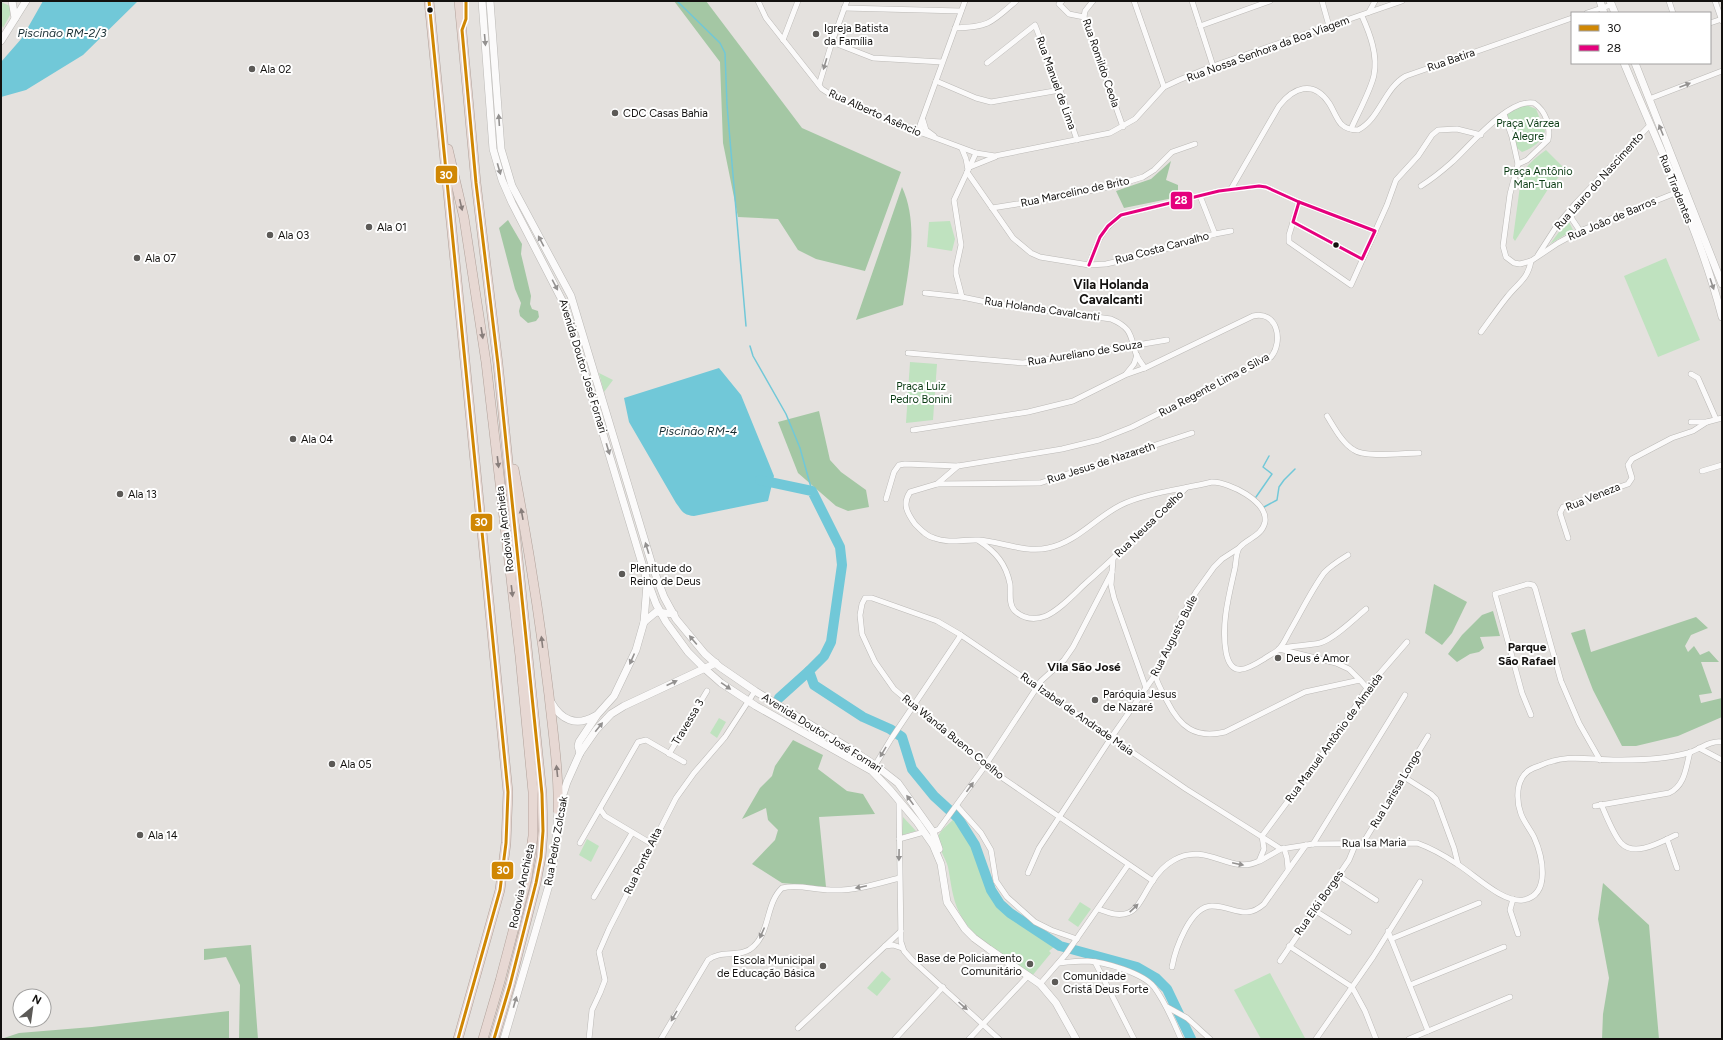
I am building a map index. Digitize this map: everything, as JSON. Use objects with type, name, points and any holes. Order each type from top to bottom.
[{"type":"highway","name":"Rodovia Anchieta","points":[[429,1],[508,792],[506,843],[500,890],[458,1039]]},
{"type":"highway","name":"Rodovia Anchieta","points":[[459,1],[476,183],[489,296],[494,306],[499,324],[501,345],[498,364],[542,794],[543,831],[541,857],[510,985],[494,1039]]},
{"type":"highway","name":"Rodovia Anchieta","points":[[440,112],[464,218],[486,362],[520,656],[533,792],[533,836],[526,878],[500,981],[483,1039]]},
{"type":"highway","points":[[502,398],[537,598],[559,789],[558,810]]},
{"type":"main road","points":[[12,1],[16,18]]},
{"type":"main road","points":[[1,41],[26,1]]},
{"type":"main road","name":"Avenida Doutor José Fornari","points":[[482,1],[493,149],[512,203],[564,304],[646,576],[660,611],[676,637],[704,668],[721,683],[749,701],[873,768]]},
{"type":"main road","name":"Avenida Doutor José Fornari","points":[[490,1],[502,149],[506,167],[512,186],[571,296],[655,574],[664,597],[691,638],[716,663],[755,691],[898,783],[933,832],[944,864],[944,877]]},
{"type":"main road","points":[[1610,3],[1615,12]]},
{"type":"main road","name":"Rua Tiradentes","points":[[1624,64],[1678,192],[1704,260],[1722,316]]},
{"type":"main road","name":"Rua Tiradentes","points":[[1635,64],[1722,284]]},
{"type":"main road","points":[[1704,260],[1713,260]]},
{"type":"main road","points":[[580,753],[578,746],[579,742],[596,715],[614,696],[636,650],[644,622],[646,576]]},
{"type":"main road","points":[[644,622],[652,614],[660,611],[674,614]]},
{"type":"main road","name":"Rua Pedro Zolcsak","points":[[504,1039],[549,885],[555,852],[558,810],[567,782],[580,753],[605,719],[624,706],[716,663]]},
{"type":"main road","points":[[614,696],[617,703],[624,706]]},
{"type":"main road","points":[[549,699],[558,713],[573,721],[585,721],[596,715]]},
{"type":"main road","points":[[873,768],[924,832],[939,859],[944,877],[948,902],[965,929],[985,947],[1040,984],[1056,1003],[1076,1039]]},
{"type":"main road","points":[[917,822],[933,832]]},
{"type":"street","name":"Rua Alberto Asêncio","points":[[758,1],[766,18],[822,89],[836,98],[962,149]]},
{"type":"street","points":[[783,40],[798,1]]},
{"type":"street","points":[[819,85],[832,42],[847,1]]},
{"type":"street","points":[[922,133],[920,128],[922,119],[965,1]]},
{"type":"street","points":[[955,28],[988,24],[1016,1]]},
{"type":"street","name":"Rua Romildo Ceola","points":[[1092,1],[1085,11],[1084,17],[1123,127]]},
{"type":"street","points":[[1134,1],[1164,88]]},
{"type":"street","points":[[1192,1],[1213,66]]},
{"type":"street","points":[[1200,26],[1270,1]]},
{"type":"street","points":[[1322,1],[1329,26]]},
{"type":"street","points":[[1369,12],[1375,1]]},
{"type":"street","name":"Rua Nossa Senhora da Boa Viagem","points":[[962,149],[995,156],[1110,133],[1135,119],[1164,88],[1213,66],[1362,16],[1387,3],[1402,1]]},
{"type":"street","points":[[1669,1],[1673,12]]},
{"type":"street","points":[[1711,23],[1722,20],[1715,1]]},
{"type":"street","points":[[1060,3],[1069,14],[1084,17]]},
{"type":"street","points":[[1590,12],[1610,3]]},
{"type":"street","points":[[844,8],[961,11]]},
{"type":"street","points":[[1231,189],[1279,106],[1288,96],[1298,90],[1309,88],[1316,90],[1328,102],[1342,124],[1351,129],[1373,76],[1375,63],[1372,43],[1362,16]]},
{"type":"street","name":"Rua Batira","points":[[1351,129],[1358,130],[1367,123],[1396,84],[1406,76],[1571,18]]},
{"type":"street","name":"Rua Manuel de Lima","points":[[987,64],[1034,25],[1060,90],[1077,140]]},
{"type":"street","points":[[832,42],[864,55],[881,59],[942,62]]},
{"type":"street","points":[[1649,99],[1722,71]]},
{"type":"street","points":[[936,81],[976,98],[991,102],[1060,90]]},
{"type":"street","points":[[1421,186],[1450,164],[1504,114],[1523,103],[1534,103],[1543,111],[1549,129],[1548,140],[1546,144],[1527,160],[1518,164]]},
{"type":"street","name":"Rua Joâo de Barros","points":[[1504,114],[1512,137],[1518,164],[1510,194],[1503,246],[1506,257],[1514,263],[1520,264],[1580,231],[1678,192]]},
{"type":"street","name":"Rua Alberto Asêncio","points":[[922,119],[926,130],[940,140]]},
{"type":"street","points":[[908,128],[917,126],[922,119]]},
{"type":"street","name":"Rua Lauro do Nascimento","points":[[1481,332],[1508,295],[1526,278],[1537,256],[1558,224],[1650,125]]},
{"type":"street","points":[[1299,202],[1288,239],[1291,244],[1351,285],[1392,195],[1396,180],[1407,170],[1432,135],[1438,130],[1457,129],[1480,135]]},
{"type":"street","name":"Rua Marcelino de Brito","points":[[992,208],[1121,184],[1150,173],[1172,152],[1195,144]]},
{"type":"street","name":"Rua Costa Carvalho","points":[[962,149],[968,170],[1013,238],[1031,253],[1040,257],[1089,265],[1121,261],[1215,234],[1231,231]]},
{"type":"street","points":[[962,297],[956,274],[956,264],[961,245],[954,200],[976,153]]},
{"type":"street","points":[[968,170],[995,156]]},
{"type":"street","points":[[1089,265],[1101,234],[1110,223],[1121,215],[1231,189],[1252,186],[1266,187],[1299,202],[1375,231]]},
{"type":"street","points":[[1200,196],[1215,234]]},
{"type":"street","points":[[1571,210],[1572,219],[1580,231]]},
{"type":"street","points":[[1293,222],[1362,259]]},
{"type":"street","name":"Rua Holanda Cavalcanti","points":[[925,293],[1111,319],[1124,325],[1130,332],[1137,355],[1144,368]]},
{"type":"street","name":"Rua Regente Lima e Silva","points":[[886,499],[894,472],[899,466],[905,464],[958,466],[1062,449],[1099,440],[1132,427],[1271,356],[1278,343],[1278,335],[1275,326],[1269,318],[1260,315],[1247,318],[1073,401],[1028,412],[913,430]]},
{"type":"street","name":"Rua Aureliano de Souza","points":[[908,353],[1023,363],[1072,356],[1134,344],[1167,340]]},
{"type":"street","points":[[1125,375],[1134,364],[1137,355]]},
{"type":"street","points":[[1691,374],[1698,378],[1716,420]]},
{"type":"street","points":[[1327,416],[1344,440],[1353,450],[1358,453],[1419,453]]},
{"type":"street","points":[[1691,422],[1707,422],[1722,418]]},
{"type":"street","name":"Rua Veneza","points":[[1568,538],[1560,513],[1563,507],[1628,484],[1632,478],[1628,465],[1630,461],[1672,438],[1693,431],[1707,422]]},
{"type":"street","name":"Rua Jesus de Nazareth","points":[[1192,433],[1040,483],[937,484],[910,492],[905,500],[905,506],[912,520],[925,534],[933,538],[954,542],[977,540],[1029,549],[1047,548],[1063,543],[1081,533],[1121,505],[1142,498],[1212,482],[1221,482],[1238,489],[1258,504],[1264,512],[1265,521],[1262,530],[1238,548]]},
{"type":"street","points":[[1702,471],[1722,465]]},
{"type":"street","name":"Rua Jesus de Nazareth","points":[[937,484],[958,466]]},
{"type":"street","name":"Rua Neusa Coelho","points":[[977,540],[994,552],[1002,561],[1010,585],[1010,597],[1014,610],[1026,618],[1044,617],[1055,611],[1113,560],[1186,488]]},
{"type":"street","points":[[1238,548],[1227,606],[1225,647],[1227,659],[1230,665],[1235,668],[1245,670],[1279,649],[1289,646],[1322,642],[1366,610]]},
{"type":"street","name":"Rua Augusto Bulle","points":[[1028,873],[1039,848],[1155,676],[1182,616],[1196,592],[1214,567],[1238,548]]},
{"type":"street","points":[[1279,649],[1325,572],[1348,555]]},
{"type":"street","points":[[1113,560],[1111,585],[1114,598],[1146,688]]},
{"type":"street","name":"Rua Neusa Coelho","points":[[933,832],[939,829],[956,807],[1044,677],[1064,660],[1073,647],[1112,572]]},
{"type":"street","points":[[1531,715],[1522,693],[1496,594],[1528,584],[1534,586],[1562,681],[1580,723],[1600,760]]},
{"type":"street","name":"Rua Izabel de Andrade Maia","points":[[863,601],[865,598],[872,598],[937,621],[961,635],[1186,789],[1282,848]]},
{"type":"street","name":"Rua Wanda Bueno Coelho","points":[[863,601],[860,615],[862,634],[875,662],[894,689],[985,766],[1152,881]]},
{"type":"street","points":[[873,768],[961,635]]},
{"type":"street","name":"Rua Manuel Antônio de Almeida","points":[[1262,836],[1340,732],[1367,688],[1407,642]]},
{"type":"street","points":[[1279,649],[1336,663],[1349,669],[1367,688]]},
{"type":"street","points":[[1155,676],[1170,707],[1183,726],[1198,733],[1207,734],[1216,734],[1234,728],[1305,692],[1360,680]]},
{"type":"street","name":"Travessa 3","points":[[669,754],[707,691]]},
{"type":"street","name":"Avenida Doutor José Fornari","points":[[749,701],[755,691]]},
{"type":"street","points":[[1313,844],[1405,695]]},
{"type":"street","name":"Rua Ponte Alta","points":[[590,1039],[592,1010],[605,980],[599,956],[600,948],[668,811],[684,786],[725,737],[749,701]]},
{"type":"street","name":"Rua Larissa Longo","points":[[1363,843],[1428,736]]},
{"type":"street","points":[[580,844],[638,742],[646,740],[684,762]]},
{"type":"street","points":[[1518,934],[1510,910],[1513,899],[1523,900],[1531,896],[1539,888],[1542,874],[1538,849],[1520,812],[1518,789],[1522,778],[1533,768],[1559,758],[1579,757],[1600,760],[1646,759],[1690,752],[1713,742],[1722,742]]},
{"type":"street","points":[[1699,748],[1722,760]]},
{"type":"street","points":[[1594,806],[1669,793],[1676,790],[1684,777],[1690,752]]},
{"type":"street","points":[[1404,777],[1431,794],[1436,799],[1454,848],[1458,864]]},
{"type":"street","points":[[899,802],[899,878],[902,948],[912,960],[999,1039]]},
{"type":"street","points":[[1601,804],[1621,843],[1628,847],[1634,849],[1641,848],[1676,835]]},
{"type":"street","points":[[956,807],[980,833],[991,850],[996,881],[1007,896],[1035,922],[1051,930],[1077,939]]},
{"type":"street","points":[[600,809],[605,816],[652,844]]},
{"type":"street","points":[[899,839],[924,832]]},
{"type":"street","points":[[594,897],[632,833]]},
{"type":"street","points":[[1259,861],[1264,849],[1262,836]]},
{"type":"street","points":[[1667,839],[1677,868]]},
{"type":"street","name":"Rua Elói Borges","points":[[1280,961],[1339,876],[1353,853],[1356,843]]},
{"type":"street","name":"Rua Isa Maria","points":[[1282,848],[1313,844],[1417,843],[1428,847],[1458,864],[1498,892],[1513,899]]},
{"type":"street","points":[[1172,967],[1179,943],[1191,921],[1201,909],[1212,906],[1243,912],[1253,912],[1264,904],[1306,845]]},
{"type":"street","points":[[1098,909],[1113,914],[1128,913],[1133,910],[1152,881],[1161,871],[1173,861],[1191,855],[1201,854],[1213,856],[1238,866],[1247,866],[1282,848],[1287,858],[1288,869]]},
{"type":"street","points":[[1040,984],[1073,945],[1128,865]]},
{"type":"street","points":[[1339,876],[1376,900]]},
{"type":"street","points":[[661,1039],[708,960],[718,954],[743,952],[755,946],[776,896],[782,888],[795,885],[830,890],[848,890],[899,878]]},
{"type":"street","points":[[1319,1037],[1420,882]]},
{"type":"street","points":[[1391,939],[1479,904]]},
{"type":"street","points":[[1314,910],[1349,932]]},
{"type":"street","points":[[798,1028],[901,930]]},
{"type":"street","points":[[1388,931],[1428,1031]]},
{"type":"street","points":[[884,946],[893,945],[902,948]]},
{"type":"street","points":[[1289,946],[1352,987],[1365,1010],[1376,1039]]},
{"type":"street","points":[[1410,985],[1504,947]]},
{"type":"street","points":[[1059,963],[1085,961],[1095,962],[1134,973],[1142,977],[1154,987],[1167,1007],[1182,1039]]},
{"type":"street","points":[[1095,962],[1134,1039]]},
{"type":"street","points":[[969,1039],[1028,976]]},
{"type":"street","points":[[895,1039],[943,987]]},
{"type":"street","points":[[1409,1039],[1510,997]]},
{"type":"street","points":[[1167,1007],[1187,1018],[1210,1039]]},
{"type":"green space","points":[[674,1],[706,1],[802,128],[901,172],[865,271],[816,259],[798,250],[778,219],[738,217],[723,143],[720,62]]},
{"type":"green space","points":[[1,2],[10,6],[10,15],[3,28],[1,23]]},
{"type":"green space","name":"Praça Várzea Alegre","points":[[1524,104],[1536,109],[1545,131],[1542,138],[1536,144],[1522,152],[1517,148],[1507,114]]},
{"type":"green space","name":"Praça Antônio Man-Tuan","points":[[1546,150],[1566,170],[1550,186],[1515,241],[1513,238],[1520,186],[1517,182],[1523,172],[1537,156]]},
{"type":"green space","points":[[1171,161],[1166,180],[1178,185],[1178,197],[1124,208],[1116,191],[1151,179]]},
{"type":"green space","points":[[902,187],[907,201],[911,230],[910,260],[903,305],[856,320]]},
{"type":"green space","points":[[508,220],[522,244],[521,254],[531,296],[530,304],[532,309],[538,311],[539,317],[536,321],[528,323],[520,316],[519,311],[521,303],[515,289],[499,228]]},
{"type":"green space","points":[[1568,220],[1573,230],[1550,244]]},
{"type":"green space","points":[[950,221],[955,239],[952,251],[927,247],[929,222]]},
{"type":"green space","points":[[1666,258],[1700,340],[1658,357],[1624,276]]},
{"type":"green space","name":"Praça Luiz Pedro Bonini","points":[[910,362],[937,364],[933,420],[906,423]]},
{"type":"green space","points":[[599,373],[613,380],[604,392]]},
{"type":"green space","points":[[819,411],[830,460],[841,472],[866,490],[869,507],[848,511],[836,506],[798,473],[778,422]]},
{"type":"green space","points":[[1434,584],[1467,602],[1452,633],[1442,645],[1425,633]]},
{"type":"green space","points":[[1493,611],[1500,636],[1480,637],[1484,648],[1479,652],[1470,654],[1457,662],[1448,654],[1462,635],[1482,615]]},
{"type":"green space","points":[[1696,617],[1708,628],[1691,635],[1685,646],[1688,652],[1694,646],[1700,655],[1709,651],[1719,662],[1701,662],[1712,693],[1699,695],[1701,703],[1722,698],[1722,717],[1678,736],[1636,746],[1622,746],[1593,690],[1571,633],[1585,629],[1591,652]]},
{"type":"green space","points":[[719,718],[726,722],[717,738],[710,733]]},
{"type":"green space","points":[[793,740],[823,755],[818,769],[847,791],[863,794],[875,814],[819,817],[826,887],[782,883],[752,864],[775,840],[778,830],[768,820],[766,808],[742,819],[760,788],[772,776],[775,766]]},
{"type":"green space","points":[[903,817],[916,831],[902,835]]},
{"type":"green space","points":[[955,818],[972,845],[989,891],[999,904],[1020,922],[1054,947],[1049,951],[1051,953],[1032,976],[981,940],[965,922],[959,912],[953,896],[947,863],[938,840],[938,836]]},
{"type":"green space","points":[[587,839],[599,846],[591,862],[579,855]]},
{"type":"green space","points":[[1603,883],[1649,925],[1659,1039],[1602,1039],[1603,1014],[1609,978],[1598,919]]},
{"type":"green space","points":[[1080,902],[1091,909],[1078,927],[1068,920]]},
{"type":"green space","points":[[251,945],[258,1039],[239,1039],[240,985],[226,957],[204,960],[204,949]]},
{"type":"green space","points":[[882,971],[891,979],[877,996],[867,988]]},
{"type":"green space","points":[[1270,973],[1305,1038],[1261,1039],[1234,990]]},
{"type":"green space","points":[[229,1011],[229,1039],[1,1039],[19,1033],[92,1027]]},
{"type":"water","name":"Piscinão RM-2/3","points":[[43,1],[138,1],[83,55],[26,90],[1,97],[1,62],[22,38]]},
{"type":"water","name":"Piscinão RM-4","points":[[719,368],[741,395],[774,476],[768,501],[694,516],[687,515],[676,503],[629,422],[624,398]]},
{"type":"waterway","points":[[677,1],[720,43],[725,53],[727,105],[746,326]]},
{"type":"waterway","points":[[750,346],[753,356],[786,414],[800,448],[812,491]]},
{"type":"waterway","points":[[1256,497],[1272,474],[1263,467],[1269,456]]},
{"type":"waterway","points":[[1264,507],[1277,500],[1279,487],[1295,469]]},
{"type":"waterway","points":[[760,480],[812,491],[840,547],[842,565],[831,642],[824,656],[809,671],[814,685],[863,717],[890,729],[902,737],[912,769],[934,796],[958,818],[975,845],[991,890],[1000,904],[1010,913],[1060,946],[1137,967],[1156,978],[1167,989],[1191,1039]]},
{"type":"waterway","points":[[779,698],[809,671]]},
{"type":"transit line","name":"30","points":[[429,1],[508,792],[506,843],[500,890],[458,1039]]},
{"type":"transit line","name":"30","points":[[466,1],[466,19],[462,30],[476,183],[498,364],[542,794],[543,831],[541,857],[536,883],[510,985],[494,1039]]},
{"type":"transit line","name":"28","points":[[1089,265],[1100,237],[1108,226],[1121,215],[1219,191],[1259,186],[1266,187],[1299,202]]},
{"type":"transit line","name":"28","points":[[1299,202],[1375,231],[1362,259],[1293,222],[1299,202]]},
{"type":"place","name":"Igreja Batista da Família","points":[[816,34]]},
{"type":"place","name":"Ala 02","points":[[252,69]]},
{"type":"place","name":"CDC Casas Bahia","points":[[615,113]]},
{"type":"place","name":"Ala 01","points":[[369,227]]},
{"type":"place","name":"Ala 03","points":[[270,235]]},
{"type":"place","name":"Ala 07","points":[[137,258]]},
{"type":"place","name":"Ala 04","points":[[293,439]]},
{"type":"place","name":"Ala 13","points":[[120,494]]},
{"type":"place","name":"Plenitude do Reino de Deus","points":[[622,574]]},
{"type":"place","name":"Deus é Amor","points":[[1278,658]]},
{"type":"place","name":"Paróquia Jesus de Nazaré","points":[[1095,700]]},
{"type":"place","name":"Ala 05","points":[[332,764]]},
{"type":"place","name":"Ala 14","points":[[140,835]]},
{"type":"place","name":"Base de Policiamento Comunitário","points":[[1030,964]]},
{"type":"place","name":"Escola Municipal de Educação Básica","points":[[823,966]]},
{"type":"place","name":"Comunidade Cristã Deus Forte","points":[[1055,982]]},
{"type":"district","name":"Vila Holanda Cavalcanti","points":[[1111,292]]},
{"type":"district","name":"Parque São Rafael","points":[[1527,654]]},
{"type":"district","name":"Vila São José","points":[[1084,667]]}]
